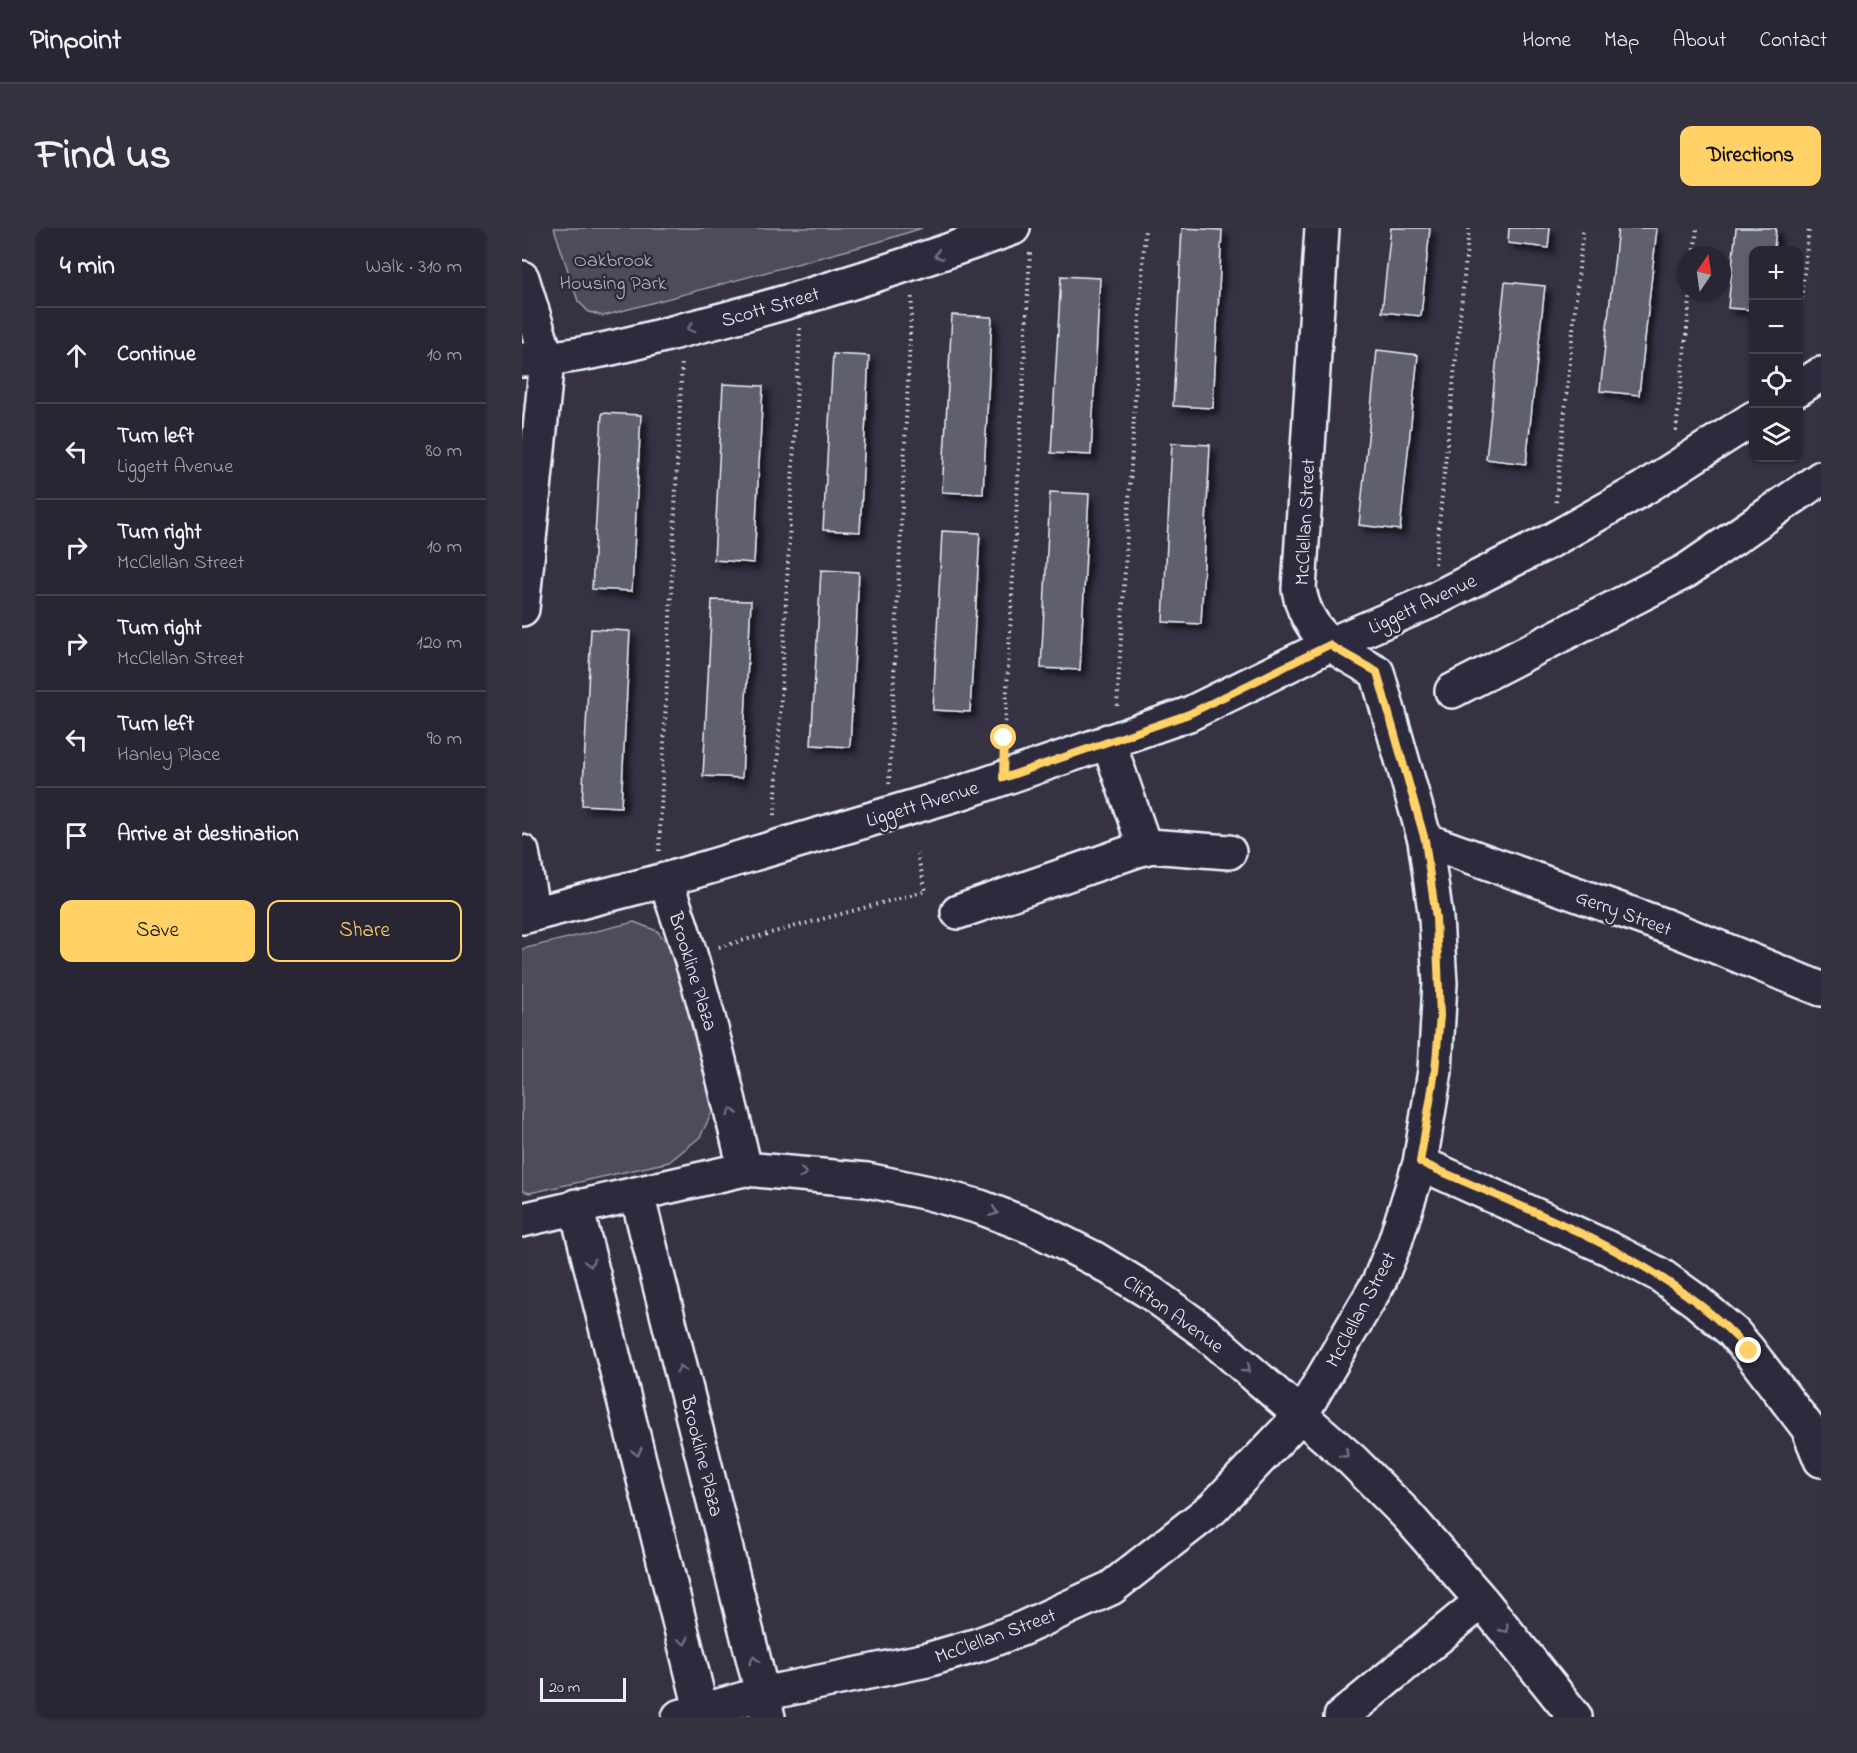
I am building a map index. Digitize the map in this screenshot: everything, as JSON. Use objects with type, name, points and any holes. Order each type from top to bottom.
[{"type":"street","name":"McClellan Street","points":[[694,1715],[765,1706],[978,1645],[1021,1629],[1111,1588],[1213,1508],[1301,1415],[1378,1282],[1395,1242],[1420,1162],[1435,1071],[1440,1016],[1436,918],[1425,840],[1377,672],[1329,645],[1302,608],[1299,589],[1322,228]]},
{"type":"street","name":"Scott Street","points":[[534,360],[627,345],[801,298],[914,263],[1022,239]]},
{"type":"street","points":[[522,278],[534,360],[522,609]]},
{"type":"street","points":[[1803,386],[1821,374]]},
{"type":"street","name":"Liggett Avenue","points":[[527,915],[661,880],[888,814],[1003,778],[1189,714],[1329,645],[1431,601],[1552,540],[1672,470],[1749,421]]},
{"type":"street","points":[[1452,691],[1686,571],[1821,478]]},
{"type":"street","points":[[1112,740],[1144,848]]},
{"type":"street","name":"Gerry Street","points":[[1425,840],[1668,927],[1821,989]]},
{"type":"street","points":[[958,912],[1144,848],[1178,847],[1229,852]]},
{"type":"street","points":[[522,852],[527,915]]},
{"type":"street","name":"Brookline Plaza","points":[[661,880],[690,947],[713,1028],[745,1170]]},
{"type":"street","points":[[1420,1162],[1610,1249],[1660,1275],[1695,1300],[1733,1332],[1749,1351],[1808,1428],[1821,1460]]},
{"type":"street","name":"Clifton Avenue","points":[[522,1220],[576,1206],[745,1170],[796,1172],[898,1186],[980,1207],[1032,1227],[1095,1259],[1151,1293],[1205,1332],[1352,1460],[1406,1514],[1482,1600],[1575,1717]]},
{"type":"street","name":"Brookline Plaza","points":[[638,1194],[765,1706]]},
{"type":"street","points":[[576,1206],[694,1715]]},
{"type":"street","points":[[1341,1717],[1482,1600]]},
{"type":"path","points":[[1112,740],[1144,228]]},
{"type":"path","points":[[1431,601],[1469,228]]},
{"type":"path","points":[[1552,540],[1583,228]]},
{"type":"path","points":[[1695,246],[1697,228]]},
{"type":"path","points":[[1801,300],[1809,228]]},
{"type":"path","points":[[1003,778],[1022,239]]},
{"type":"path","points":[[888,814],[914,263]]},
{"type":"path","points":[[773,847],[801,298]]},
{"type":"path","points":[[1672,470],[1689,300]]},
{"type":"path","points":[[661,880],[683,330]]},
{"type":"path","points":[[719,947],[926,891],[917,854]]},
{"type":"green space","name":"Oakbrook Housing Park","points":[[554,228],[922,228],[603,316],[589,312],[578,301]]},
{"type":"green space","points":[[634,922],[657,931],[678,955],[716,1104],[700,1137],[669,1162],[530,1193],[522,1191],[522,949]]},
{"type":"building","points":[[1182,228],[1222,230],[1213,408],[1173,406]]},
{"type":"building","points":[[1391,228],[1430,228],[1421,316],[1382,312]]},
{"type":"building","points":[[1509,228],[1550,228],[1548,248],[1508,243]]},
{"type":"building","points":[[1618,228],[1657,228],[1639,395],[1600,391]]},
{"type":"building","points":[[1736,228],[1776,228],[1774,246],[1749,246],[1749,310],[1728,308],[1729,300],[1731,300]]},
{"type":"building","points":[[1061,276],[1100,278],[1091,455],[1051,453]]},
{"type":"building","points":[[1505,282],[1545,286],[1526,464],[1486,459]]},
{"type":"building","points":[[952,315],[992,317],[983,494],[942,492]]},
{"type":"building","points":[[1377,350],[1418,355],[1400,530],[1359,525]]},
{"type":"building","points":[[833,354],[869,356],[860,532],[823,530]]},
{"type":"building","points":[[723,384],[763,386],[754,563],[714,560]]},
{"type":"building","points":[[602,413],[641,415],[632,591],[592,589]]},
{"type":"building","points":[[1172,443],[1210,445],[1201,624],[1163,622]]},
{"type":"building","points":[[1050,492],[1089,494],[1080,670],[1041,668]]},
{"type":"building","points":[[942,531],[980,533],[970,712],[933,710]]},
{"type":"building","points":[[821,570],[859,572],[850,747],[811,745]]},
{"type":"building","points":[[712,600],[751,601],[742,778],[703,776]]},
{"type":"building","points":[[591,629],[630,631],[621,807],[582,805]]},
{"type":"route","points":[[1004,738],[1003,778],[1189,714],[1329,645],[1377,672],[1425,840],[1436,918],[1440,1016],[1435,1071],[1420,1162],[1610,1249],[1660,1275],[1695,1300],[1733,1332],[1749,1351]]}]
